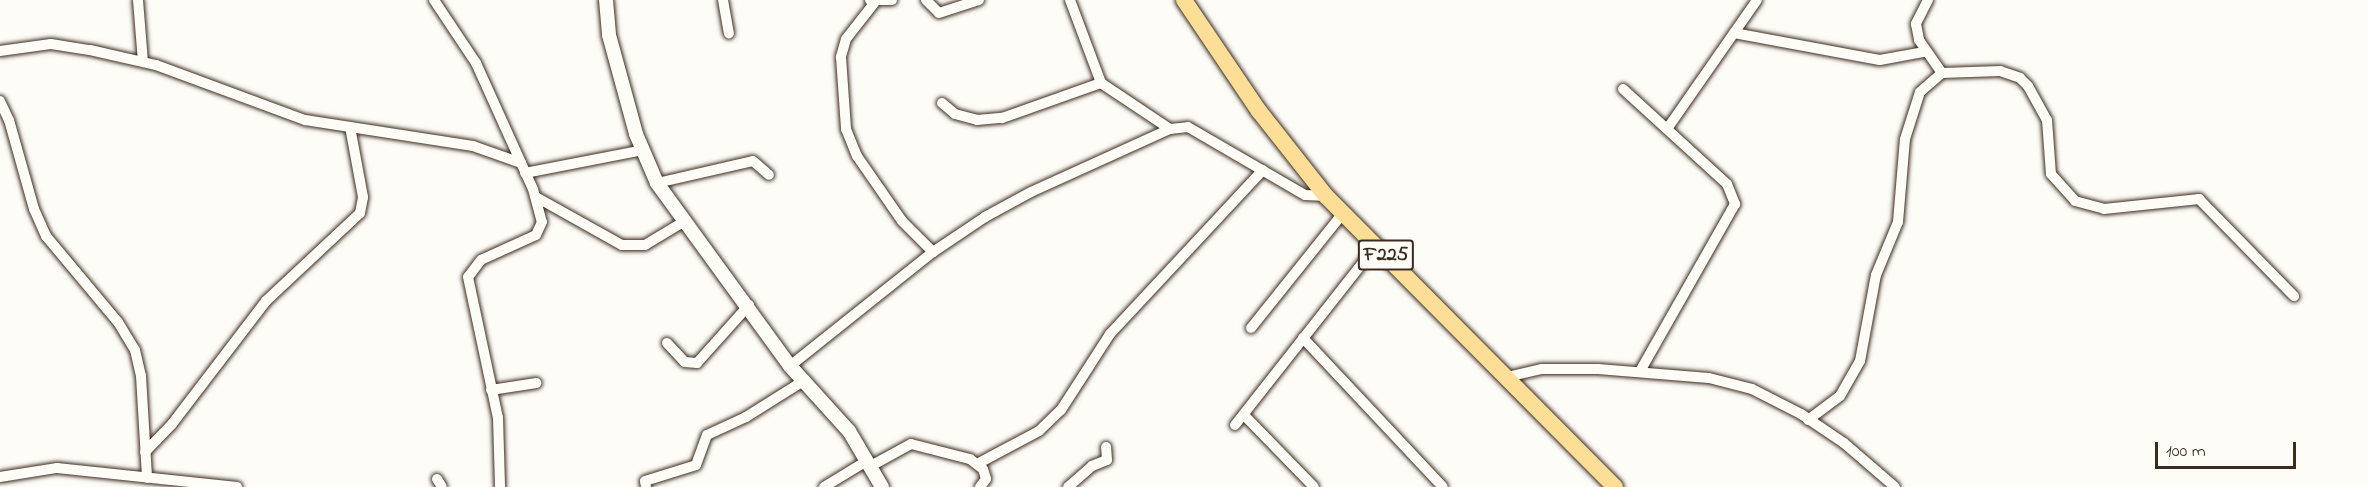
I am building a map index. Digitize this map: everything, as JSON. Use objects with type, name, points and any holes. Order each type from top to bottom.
[{"type":"main road","name":"F225","points":[[1184,0],[1259,111],[1326,196],[1615,487]]},
{"type":"street","points":[[138,0],[143,62]]},
{"type":"street","points":[[434,0],[476,63],[536,197],[543,222],[536,235],[481,260],[468,277],[498,417],[500,487]]},
{"type":"street","points":[[606,0],[609,35],[643,150],[657,183],[749,305],[790,366],[849,431],[882,487]]},
{"type":"street","points":[[723,0],[729,33]]},
{"type":"street","points":[[892,0],[872,1],[846,39],[841,57],[846,129],[857,156],[902,221],[933,252]]},
{"type":"street","points":[[926,0],[939,13],[979,0]]},
{"type":"street","points":[[1070,0],[1101,82],[1170,129]]},
{"type":"street","points":[[1667,129],[1757,0]]},
{"type":"street","points":[[1928,0],[1916,24],[1924,52],[1942,73]]},
{"type":"street","points":[[1734,33],[1880,60],[1924,52]]},
{"type":"street","points":[[0,51],[51,45],[143,62],[305,120],[473,146],[523,168],[643,150]]},
{"type":"street","points":[[1808,420],[1840,396],[1860,361],[1876,275],[1898,222],[1905,139],[1920,92],[1925,84],[1942,73],[2001,71],[2028,86],[2047,120],[2051,174],[2074,201],[2104,209],[2199,199],[2294,296]]},
{"type":"street","points":[[942,103],[955,114],[977,120],[1002,118],[1101,82]]},
{"type":"street","points":[[1623,89],[1727,184],[1735,204],[1640,371]]},
{"type":"street","points":[[0,101],[9,120],[34,209],[46,236],[118,322],[135,351],[141,376],[147,478]]},
{"type":"street","points":[[145,452],[172,424],[266,301],[360,213],[363,197],[350,127]]},
{"type":"street","points":[[790,366],[933,252],[1031,192],[1170,129],[1188,127],[1305,195],[1326,196]]},
{"type":"street","points":[[657,183],[753,161],[769,176]]},
{"type":"street","points":[[977,464],[1038,431],[1056,415],[1110,334],[1263,170]]},
{"type":"street","points":[[536,197],[622,245],[645,245],[685,220]]},
{"type":"street","points":[[1251,328],[1343,213]]},
{"type":"street","points":[[1235,425],[1376,246]]},
{"type":"street","points":[[667,343],[685,362],[696,363],[749,305]]},
{"type":"street","points":[[1303,338],[1443,487]]},
{"type":"street","points":[[1508,377],[1542,369],[1640,371],[1709,378],[1752,389],[1844,443],[1895,487]]},
{"type":"street","points":[[646,487],[645,481],[696,465],[707,435],[746,417],[805,380]]},
{"type":"street","points":[[491,390],[536,383]]},
{"type":"street","points":[[1244,415],[1314,487]]},
{"type":"street","points":[[824,487],[844,475],[911,444],[977,464],[986,479],[980,487]]},
{"type":"street","points":[[1068,487],[1092,466],[1107,460],[1106,447]]},
{"type":"street","points":[[0,477],[57,468],[237,487]]},
{"type":"street","points":[[834,487],[844,475]]}]
